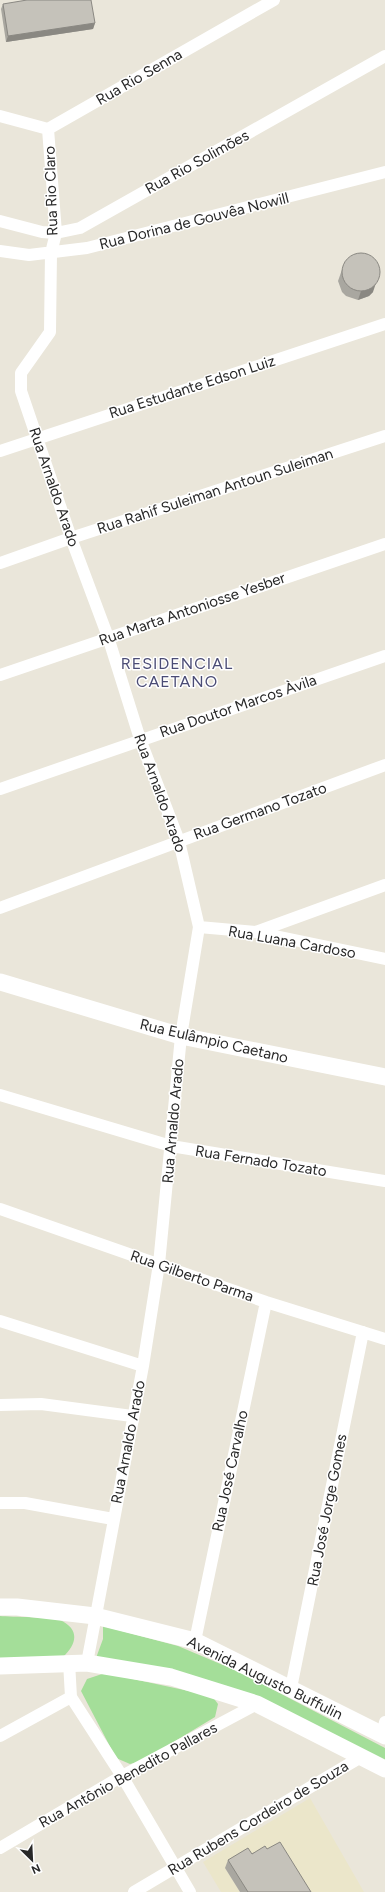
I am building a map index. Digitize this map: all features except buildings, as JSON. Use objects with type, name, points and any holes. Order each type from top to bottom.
[{"type":"street","name":"Rua Rio Senna","points":[[48,128],[274,0]]},
{"type":"street","name":"Rua Rio Solimões","points":[[0,222],[42,232],[56,233],[80,228],[385,56]]},
{"type":"street","points":[[0,116],[48,128]]},
{"type":"street","name":"Rua Rio Claro","points":[[48,128],[56,233],[51,253]]},
{"type":"street","name":"Rua Dorina de Gouvêa Nowill","points":[[0,251],[29,255],[87,248],[385,172]]},
{"type":"street","name":"Rua Arnaldo Arado","points":[[51,253],[50,332],[21,373],[21,391],[71,538],[108,637],[140,739],[179,840],[199,927],[181,1036],[172,1146],[159,1264],[143,1366],[132,1416],[87,1663]]},
{"type":"street","name":"Rua Estudante Edson Luiz","points":[[0,451],[385,324]]},
{"type":"street","name":"Rua Rahif Suleiman Antoun Suleiman","points":[[0,563],[71,538],[385,436]]},
{"type":"street","name":"Rua Marta Antoniosse Yesber","points":[[0,675],[385,544]]},
{"type":"street","name":"Rua Doutor Marcos Àvila","points":[[0,789],[140,739],[385,656]]},
{"type":"street","name":"Rua Germano Tozato","points":[[0,908],[385,764]]},
{"type":"street","points":[[256,932],[385,884]]},
{"type":"street","name":"Rua Luana Cardoso","points":[[199,927],[256,932],[385,959]]},
{"type":"street","name":"Rua Eulâmpio Caetano","points":[[0,982],[181,1036],[385,1077]]},
{"type":"street","name":"Rua Fernado Tozato","points":[[0,1094],[172,1146],[385,1181]]},
{"type":"street","name":"Rua Gilberto Parma","points":[[0,1209],[266,1302],[385,1339]]},
{"type":"street","name":"Rua José Carvalho","points":[[195,1641],[266,1302]]},
{"type":"street","points":[[0,1321],[143,1366]]},
{"type":"street","name":"Rua José Jorge Gomes","points":[[291,1688],[363,1332]]},
{"type":"street","points":[[0,1405],[41,1404],[132,1416]]},
{"type":"street","points":[[0,1503],[25,1503],[113,1519]]},
{"type":"street","name":"Avenida Augusto Buffulin","points":[[0,1607],[17,1607],[95,1616],[195,1641],[384,1731]]},
{"type":"street","points":[[69,1662],[71,1698],[122,1776],[190,1892]]},
{"type":"street","name":"Avenida Augusto Buffulin","points":[[0,1666],[69,1662],[87,1663],[171,1677],[257,1704],[385,1769]]},
{"type":"street","points":[[0,1736],[71,1698]]},
{"type":"street","name":"Rua Antônio Benedito Pallares","points":[[0,1848],[122,1776],[257,1704]]},
{"type":"street","name":"Rua Rubens Cordeiro de Souza","points":[[134,1892],[361,1757]]},
{"type":"shaded area","points":[[310,1798],[364,1892],[303,1892],[225,1868],[240,1892],[221,1892],[203,1862]]},
{"type":"green space","points":[[0,1616],[60,1620],[71,1628],[74,1637],[73,1642],[68,1652],[63,1657],[0,1659]]},
{"type":"green space","points":[[103,1626],[178,1646],[237,1671],[385,1748],[385,1762],[263,1701],[96,1658],[103,1639]]},
{"type":"green space","points":[[105,1673],[212,1696],[218,1704],[215,1717],[142,1761],[130,1764],[116,1758],[81,1691],[87,1679]]},
{"type":"district","name":"RESIDENCIAL CAETANO","points":[[177,672]]}]
